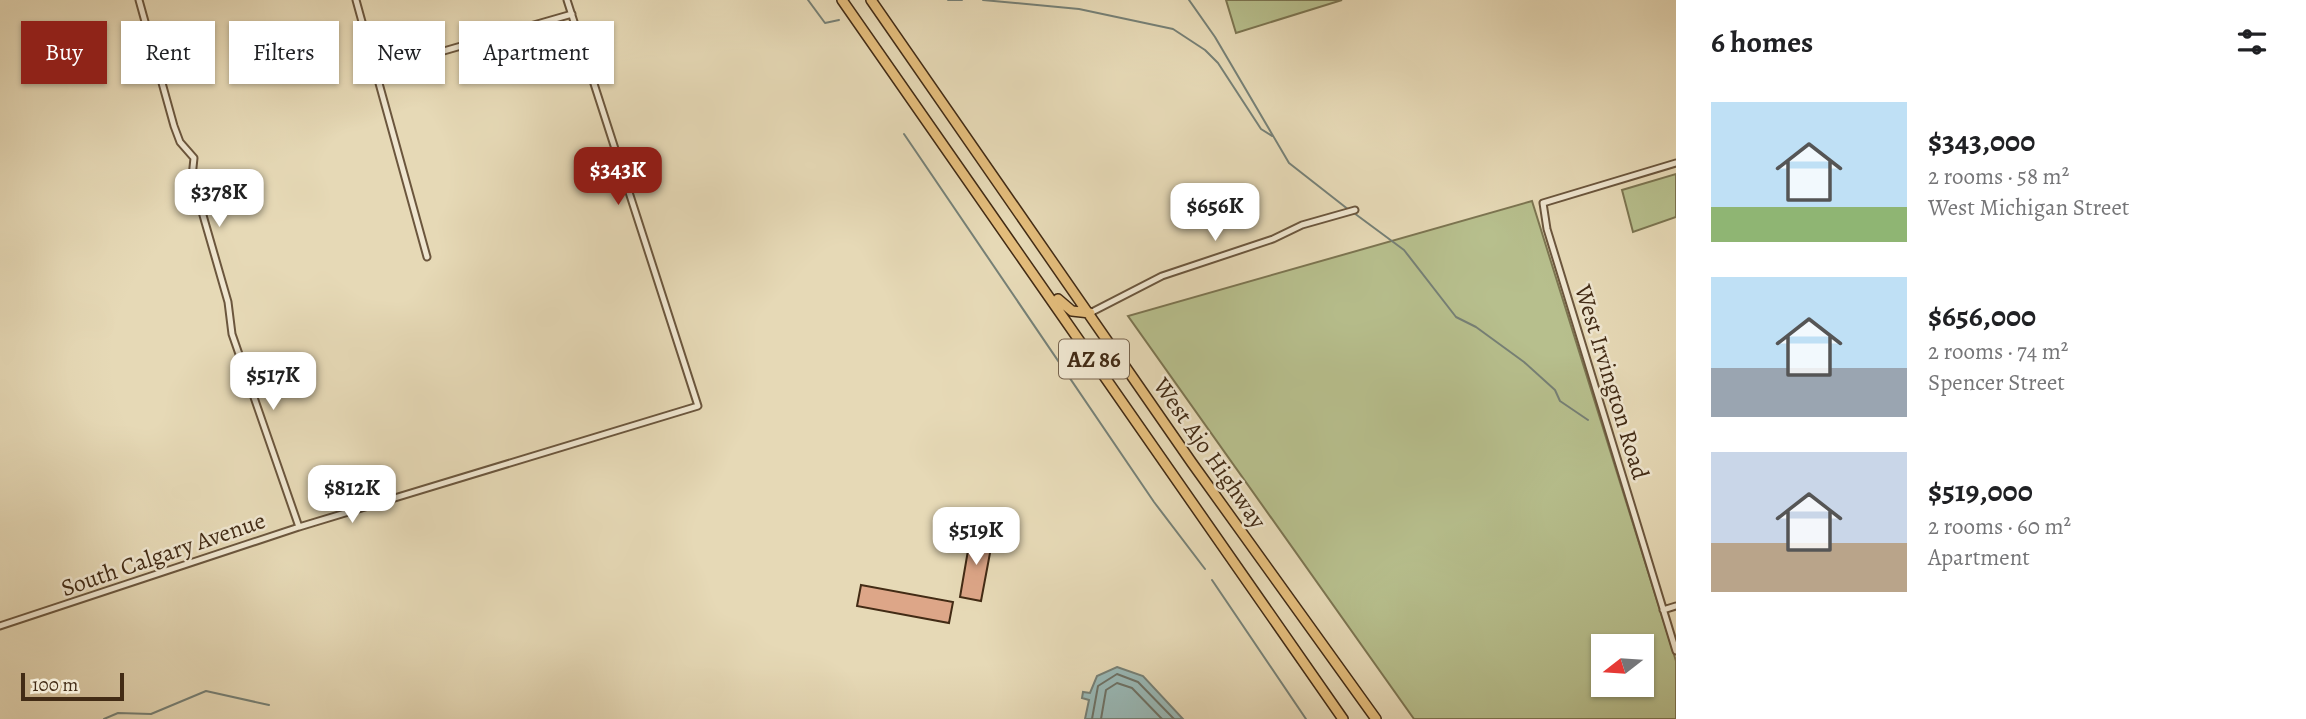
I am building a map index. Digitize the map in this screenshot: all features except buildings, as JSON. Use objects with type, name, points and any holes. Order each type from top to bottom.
[{"type":"main road","name":"West Ajo Highway","points":[[842,0],[1343,719]]},
{"type":"main road","name":"West Ajo Highway","points":[[871,0],[1192,463],[1376,719]]},
{"type":"main road","points":[[1026,262],[1035,267],[1062,303],[1072,311],[1090,313]]},
{"type":"street","points":[[139,0],[174,126],[180,142],[194,158],[192,177],[228,302],[232,334],[299,527]]},
{"type":"street","points":[[356,0],[363,21]]},
{"type":"street","points":[[445,51],[572,14],[568,0]]},
{"type":"street","name":"South Calgary Avenue","points":[[0,626],[299,527],[698,406],[572,14]]},
{"type":"street","points":[[382,84],[427,257]]},
{"type":"street","name":"West Irvington Road","points":[[1676,163],[1543,203],[1547,229],[1676,651]]},
{"type":"street","points":[[1090,313],[1162,276],[1273,239],[1302,225],[1355,210]]},
{"type":"street","points":[[1663,610],[1676,606]]},
{"type":"green space","points":[[1226,0],[1342,0],[1236,33]]},
{"type":"green space","points":[[1676,174],[1676,217],[1633,232],[1622,190]]},
{"type":"green space","points":[[1532,201],[1676,661],[1676,719],[1414,719],[1128,316]]},
{"type":"water","points":[[1117,667],[1143,676],[1183,719],[1085,719],[1089,700],[1082,698],[1083,692],[1090,693],[1097,676]]},
{"type":"waterway","points":[[808,0],[825,23],[839,20]]},
{"type":"waterway","points":[[948,0],[962,0]]},
{"type":"waterway","points":[[983,0],[1079,9],[1173,29],[1205,50],[1218,63],[1261,129],[1272,136]]},
{"type":"waterway","points":[[1189,0],[1215,37],[1289,163],[1349,210]]},
{"type":"waterway","points":[[904,134],[1154,502],[1205,569]]},
{"type":"waterway","points":[[1354,213],[1404,250],[1456,317],[1476,327],[1524,362],[1555,390],[1560,401],[1588,420]]},
{"type":"waterway","points":[[1212,580],[1306,719]]},
{"type":"waterway","points":[[104,719],[118,713],[151,714],[206,691],[269,705]]}]
